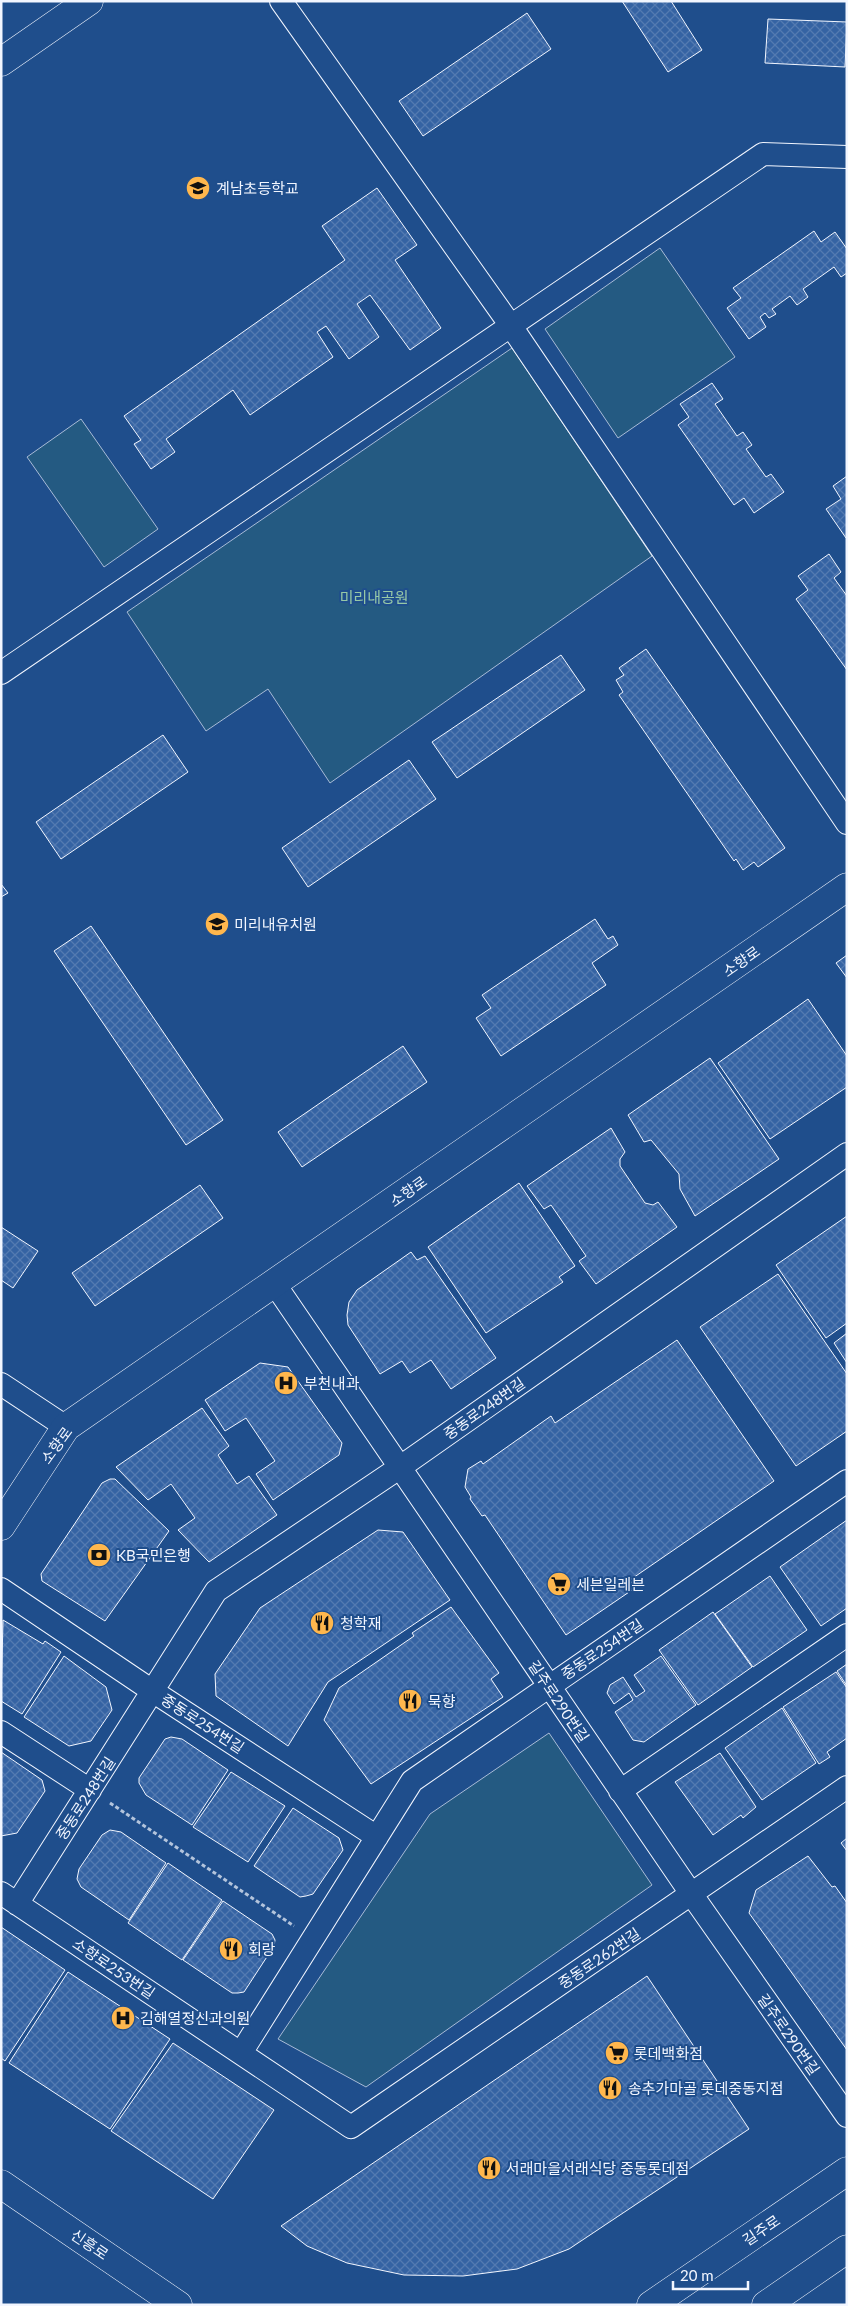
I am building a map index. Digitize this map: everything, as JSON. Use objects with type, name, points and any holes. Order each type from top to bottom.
[{"type":"street","points":[[1,62],[88,1]]},
{"type":"street","points":[[281,1],[511,326],[847,823]]},
{"type":"street","points":[[1,673],[763,154],[847,157]]},
{"type":"street","name":"소향로","points":[[1,1526],[66,1427],[847,887]]},
{"type":"street","name":"중동로248번길","points":[[9,1899],[90,1790],[154,1692],[216,1591],[399,1468],[847,1154]]},
{"type":"street","name":"길주로290번길","points":[[274,1284],[620,1791],[847,2116]]},
{"type":"street","points":[[1,1384],[66,1427]]},
{"type":"street","name":"중동로254번길","points":[[241,2053],[412,1781],[847,1481]]},
{"type":"street","points":[[1,1589],[154,1692]]},
{"type":"street","points":[[620,1791],[847,1635]]},
{"type":"street","name":"중동로254번길","points":[[154,1692],[378,1837]]},
{"type":"street","points":[[1,1732],[90,1790]]},
{"type":"street","name":"중동로262번길","points":[[351,2127],[847,1787]]},
{"type":"street","name":"소향로253번길","points":[[9,1899],[351,2127]]},
{"type":"street","name":"길주로","points":[[656,2303],[847,2172]]},
{"type":"street","name":"신흥로","points":[[1,2184],[178,2305]]},
{"type":"street","points":[[766,2305],[847,2248]]},
{"type":"path","points":[[90,1790],[313,1938]]},
{"type":"green space","points":[[660,248],[735,357],[618,438],[545,329]]},
{"type":"green space","name":"미리내공원","points":[[512,348],[652,556],[330,783],[268,689],[206,731],[127,612]]},
{"type":"green space","points":[[81,419],[158,529],[104,567],[27,457]]},
{"type":"green space","points":[[549,1733],[652,1885],[366,2087],[278,2039],[430,1814]]},
{"type":"building","points":[[622,1],[671,1],[702,50],[668,72]]},
{"type":"building","points":[[527,13],[551,49],[423,136],[399,101]]},
{"type":"building","points":[[768,19],[847,22],[845,67],[765,63]]},
{"type":"building","points":[[377,188],[417,245],[395,260],[441,328],[410,350],[370,295],[357,304],[379,337],[349,359],[326,326],[317,332],[333,357],[250,415],[233,390],[166,439],[175,452],[151,469],[134,444],[141,440],[124,416],[345,260],[322,226]]},
{"type":"building","points":[[814,231],[821,242],[835,232],[847,249],[847,273],[841,277],[834,267],[803,289],[808,297],[797,305],[790,296],[772,309],[776,314],[769,318],[765,313],[760,317],[766,327],[749,339],[727,308],[741,298],[733,288]]},
{"type":"building","points":[[712,383],[723,399],[715,404],[737,436],[743,432],[752,445],[746,449],[766,477],[771,474],[784,492],[754,513],[744,498],[734,505],[678,425],[689,417],[680,404]]},
{"type":"building","points":[[847,476],[846,538],[826,509],[841,499],[833,486]]},
{"type":"building","points":[[829,554],[841,572],[834,578],[847,596],[847,670],[796,599],[808,590],[798,576]]},
{"type":"building","points":[[646,649],[785,848],[758,867],[754,862],[743,870],[736,859],[734,861],[619,695],[623,692],[616,680],[624,675],[619,668]]},
{"type":"building","points":[[561,655],[585,690],[457,778],[432,742]]},
{"type":"building","points":[[163,735],[188,772],[61,859],[36,822]]},
{"type":"building","points":[[409,760],[436,799],[308,887],[282,848]]},
{"type":"building","points":[[1,884],[8,893],[1,897]]},
{"type":"building","points":[[595,919],[608,939],[613,936],[618,945],[592,963],[606,985],[501,1056],[476,1018],[491,1008],[482,995]]},
{"type":"building","points":[[91,926],[223,1120],[186,1145],[54,951]]},
{"type":"building","points":[[847,955],[847,978],[836,963]]},
{"type":"building","points":[[808,999],[847,1056],[847,1087],[770,1139],[718,1063]]},
{"type":"building","points":[[403,1046],[427,1082],[302,1167],[278,1132]]},
{"type":"building","points":[[710,1058],[779,1159],[695,1216],[680,1189],[679,1174],[651,1140],[644,1142],[628,1115]]},
{"type":"building","points":[[611,1128],[625,1152],[620,1159],[620,1166],[645,1203],[653,1205],[658,1202],[677,1227],[596,1284],[579,1261],[586,1256],[551,1205],[544,1209],[527,1186]]},
{"type":"building","points":[[519,1183],[575,1266],[559,1277],[563,1282],[486,1333],[428,1247]]},
{"type":"building","points":[[200,1185],[223,1218],[95,1306],[72,1273]]},
{"type":"building","points":[[847,1216],[847,1323],[826,1338],[776,1265]]},
{"type":"building","points":[[1,1227],[38,1251],[13,1288],[1,1280]]},
{"type":"building","points":[[411,1252],[417,1260],[425,1256],[496,1358],[451,1389],[431,1360],[410,1373],[402,1361],[380,1374],[348,1325],[349,1302],[357,1290]]},
{"type":"building","points":[[778,1274],[847,1374],[847,1431],[796,1466],[700,1327]]},
{"type":"building","points":[[847,1333],[847,1363],[834,1343]]},
{"type":"building","points":[[677,1340],[774,1481],[630,1580],[635,1588],[566,1635],[485,1515],[482,1516],[470,1499],[471,1497],[465,1487],[468,1469],[481,1461],[483,1464],[551,1416],[555,1423]]},
{"type":"building","points":[[260,1363],[288,1367],[342,1443],[339,1455],[273,1500],[256,1474],[275,1461],[246,1418],[225,1431],[205,1400]]},
{"type":"building","points":[[202,1408],[229,1446],[218,1455],[237,1484],[249,1476],[277,1515],[209,1562],[178,1530],[195,1518],[171,1484],[148,1500],[116,1467]]},
{"type":"building","points":[[115,1479],[169,1531],[105,1621],[42,1581],[41,1574],[102,1483]]},
{"type":"building","points":[[847,1520],[847,1608],[821,1626],[780,1567]]},
{"type":"building","points":[[378,1530],[403,1532],[450,1600],[328,1682],[288,1746],[216,1696],[215,1674],[260,1608]]},
{"type":"building","points":[[770,1576],[807,1630],[753,1667],[715,1614]]},
{"type":"building","points":[[451,1607],[499,1673],[491,1679],[503,1697],[371,1784],[324,1720],[339,1688],[414,1636],[412,1633]]},
{"type":"building","points":[[713,1612],[752,1667],[698,1705],[659,1650]]},
{"type":"building","points":[[3,1620],[43,1644],[45,1641],[61,1652],[22,1714],[1,1701]]},
{"type":"building","points":[[64,1656],[106,1687],[112,1710],[91,1741],[69,1746],[24,1717]]},
{"type":"building","points":[[661,1656],[696,1705],[644,1742],[633,1740],[615,1712],[633,1700],[629,1693],[614,1704],[607,1693],[610,1685],[623,1677],[636,1697],[645,1691],[634,1675]]},
{"type":"building","points":[[847,1664],[847,1686],[837,1671]]},
{"type":"building","points":[[836,1672],[847,1688],[847,1738],[827,1752],[830,1757],[819,1764],[783,1707]]},
{"type":"building","points":[[782,1708],[816,1763],[762,1800],[725,1748]]},
{"type":"building","points":[[171,1737],[182,1739],[228,1770],[192,1825],[146,1795],[139,1783],[139,1778],[165,1739]]},
{"type":"building","points":[[1,1752],[42,1780],[45,1791],[17,1833],[1,1836]]},
{"type":"building","points":[[720,1753],[756,1807],[743,1818],[741,1815],[713,1835],[675,1782]]},
{"type":"building","points":[[231,1772],[285,1806],[248,1862],[193,1827]]},
{"type":"building","points":[[293,1808],[339,1838],[343,1850],[313,1894],[300,1897],[254,1866]]},
{"type":"building","points":[[110,1830],[121,1832],[166,1863],[129,1920],[81,1887],[77,1879],[79,1869],[102,1835]]},
{"type":"building","points":[[847,1838],[847,1851],[841,1843]]},
{"type":"building","points":[[808,1856],[832,1887],[835,1886],[847,1903],[847,2050],[749,1913],[756,1890]]},
{"type":"building","points":[[168,1863],[222,1900],[182,1960],[128,1923]]},
{"type":"building","points":[[223,1901],[272,1934],[275,1940],[274,1946],[244,1992],[232,1993],[183,1960]]},
{"type":"building","points":[[1,1927],[65,1970],[5,2061],[1,2058]]},
{"type":"building","points":[[68,1972],[170,2039],[110,2129],[9,2063]]},
{"type":"building","name":"롯데백화점","points":[[647,1976],[749,2129],[569,2249],[517,2269],[463,2276],[404,2275],[347,2263],[307,2246],[281,2226]]},
{"type":"building","points":[[173,2043],[274,2110],[213,2199],[111,2131]]},
{"type":"place","name":"계남초등학교","points":[[198,188]]},
{"type":"place","name":"미리내유치원","points":[[217,924]]},
{"type":"place","name":"부천내과","points":[[286,1383]]},
{"type":"place","name":"KB국민은행","points":[[99,1555]]},
{"type":"place","name":"세븐일레븐","points":[[559,1584]]},
{"type":"place","name":"청학재","points":[[322,1623]]},
{"type":"place","name":"묵향","points":[[410,1701]]},
{"type":"place","name":"회랑","points":[[231,1949]]},
{"type":"place","name":"김해열정신과의원","points":[[123,2018]]},
{"type":"place","name":"롯데백화점","points":[[617,2053]]},
{"type":"place","name":"송추가마골 롯데중동지점","points":[[610,2088]]},
{"type":"place","name":"서래마을서래식당 중동롯데점","points":[[489,2168]]}]
